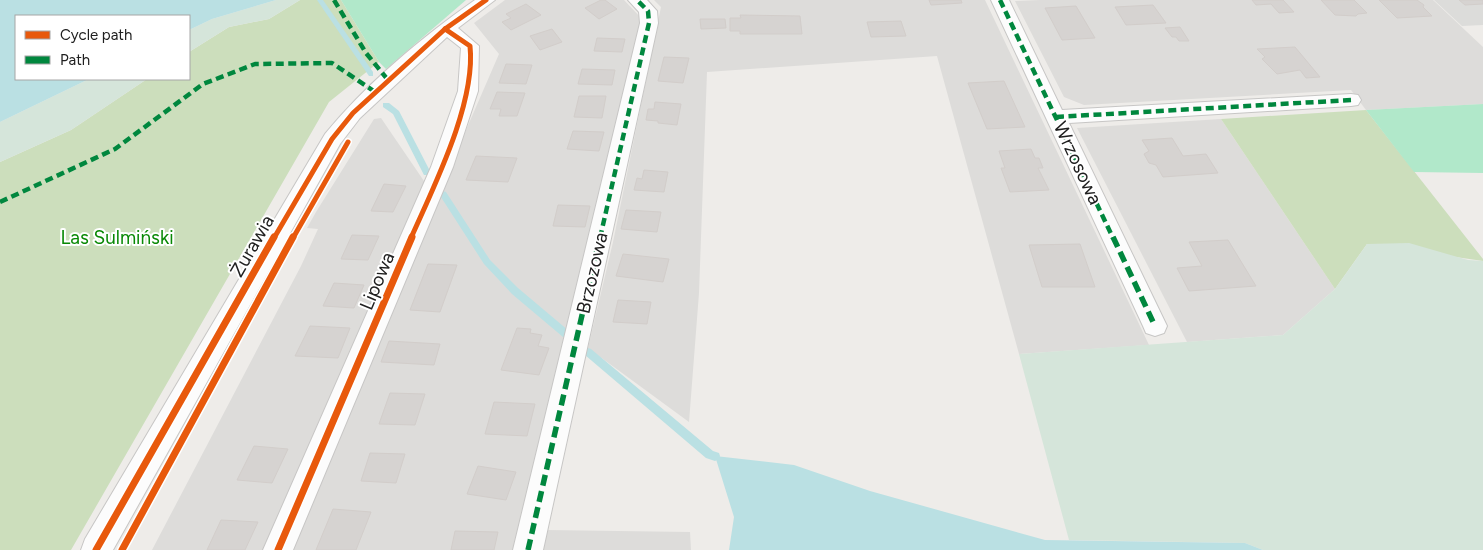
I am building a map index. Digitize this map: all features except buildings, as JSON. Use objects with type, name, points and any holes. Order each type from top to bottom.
[{"type":"street","name":"Żurawia","points":[[96,550],[332,139],[353,113],[445,30],[486,0]]},
{"type":"street","name":"Brzozowa","points":[[528,550],[649,23],[648,11],[637,0]]},
{"type":"street","name":"Wrzosowa","points":[[1000,0],[1155,326]]},
{"type":"street","name":"Lipowa","points":[[278,550],[442,167],[468,91],[472,56],[470,46],[456,35],[445,30]]},
{"type":"street","points":[[1056,117],[1350,100]]},
{"type":"shaded area","points":[[505,0],[624,0],[643,20],[516,550],[292,550],[440,190],[499,54],[474,23]]},
{"type":"shaded area","points":[[654,0],[985,0],[1149,345],[1019,354],[937,56],[707,72],[699,293],[689,422],[588,348],[613,242],[661,7]]},
{"type":"shaded area","points":[[1433,0],[1483,47],[1483,104],[1366,110],[1351,90],[1084,105],[1064,97],[1015,1]]},
{"type":"shaded area","points":[[1434,0],[1483,0],[1483,25],[1462,26]]},
{"type":"shaded area","points":[[381,118],[426,184],[266,550],[152,550],[301,266],[318,229],[307,228],[374,119]]},
{"type":"shaded area","points":[[1221,119],[1335,289],[1283,335],[1187,342],[1077,128]]},
{"type":"shaded area","points":[[546,530],[690,532],[691,550],[541,550]]},
{"type":"green space","points":[[276,0],[300,0],[269,19],[229,27],[190,51],[190,30],[212,19]]},
{"type":"green space","name":"Las Sulmiński","points":[[300,0],[341,0],[379,62],[329,102],[71,550],[0,550],[0,162],[71,130],[146,80],[190,80],[190,51],[229,27],[269,19]]},
{"type":"green space","points":[[341,0],[466,0],[386,69],[379,62]]},
{"type":"green space","points":[[87,80],[146,80],[71,130],[0,162],[0,122]]},
{"type":"green space","points":[[1483,104],[1483,173],[1414,172],[1366,110]]},
{"type":"green space","points":[[1366,110],[1483,261],[1367,244],[1335,289],[1221,119]]},
{"type":"green space","points":[[1409,243],[1468,260],[1483,261],[1483,550],[1263,550],[1245,543],[1069,540],[1019,354],[1283,335],[1335,289],[1367,244]]},
{"type":"water","points":[[0,0],[276,0],[212,19],[190,30],[190,15],[15,15],[15,80],[87,80],[0,122]]},
{"type":"water","points":[[715,456],[794,465],[870,491],[1045,540],[1245,543],[1263,550],[729,550],[734,517]]},
{"type":"waterway","points":[[320,0],[371,74]]},
{"type":"waterway","points":[[386,105],[396,113],[427,173]]},
{"type":"waterway","points":[[443,194],[487,262],[515,291],[566,334]]},
{"type":"waterway","points":[[588,352],[710,455],[715,456]]},
{"type":"marked path","points":[[334,0],[366,53],[388,80]]},
{"type":"marked path","points":[[528,550],[649,23],[648,11],[637,0]]},
{"type":"marked path","points":[[1000,0],[1155,326]]},
{"type":"marked path","points":[[0,202],[115,149],[203,84],[255,64],[332,63],[375,92]]},
{"type":"marked path","points":[[1056,117],[1351,100]]},
{"type":"cycle path","points":[[96,550],[332,139],[353,113],[445,29],[486,0]]},
{"type":"cycle path","points":[[278,550],[442,167],[468,91],[470,46],[445,29]]},
{"type":"cycle path","points":[[122,550],[323,183],[348,142]]}]
